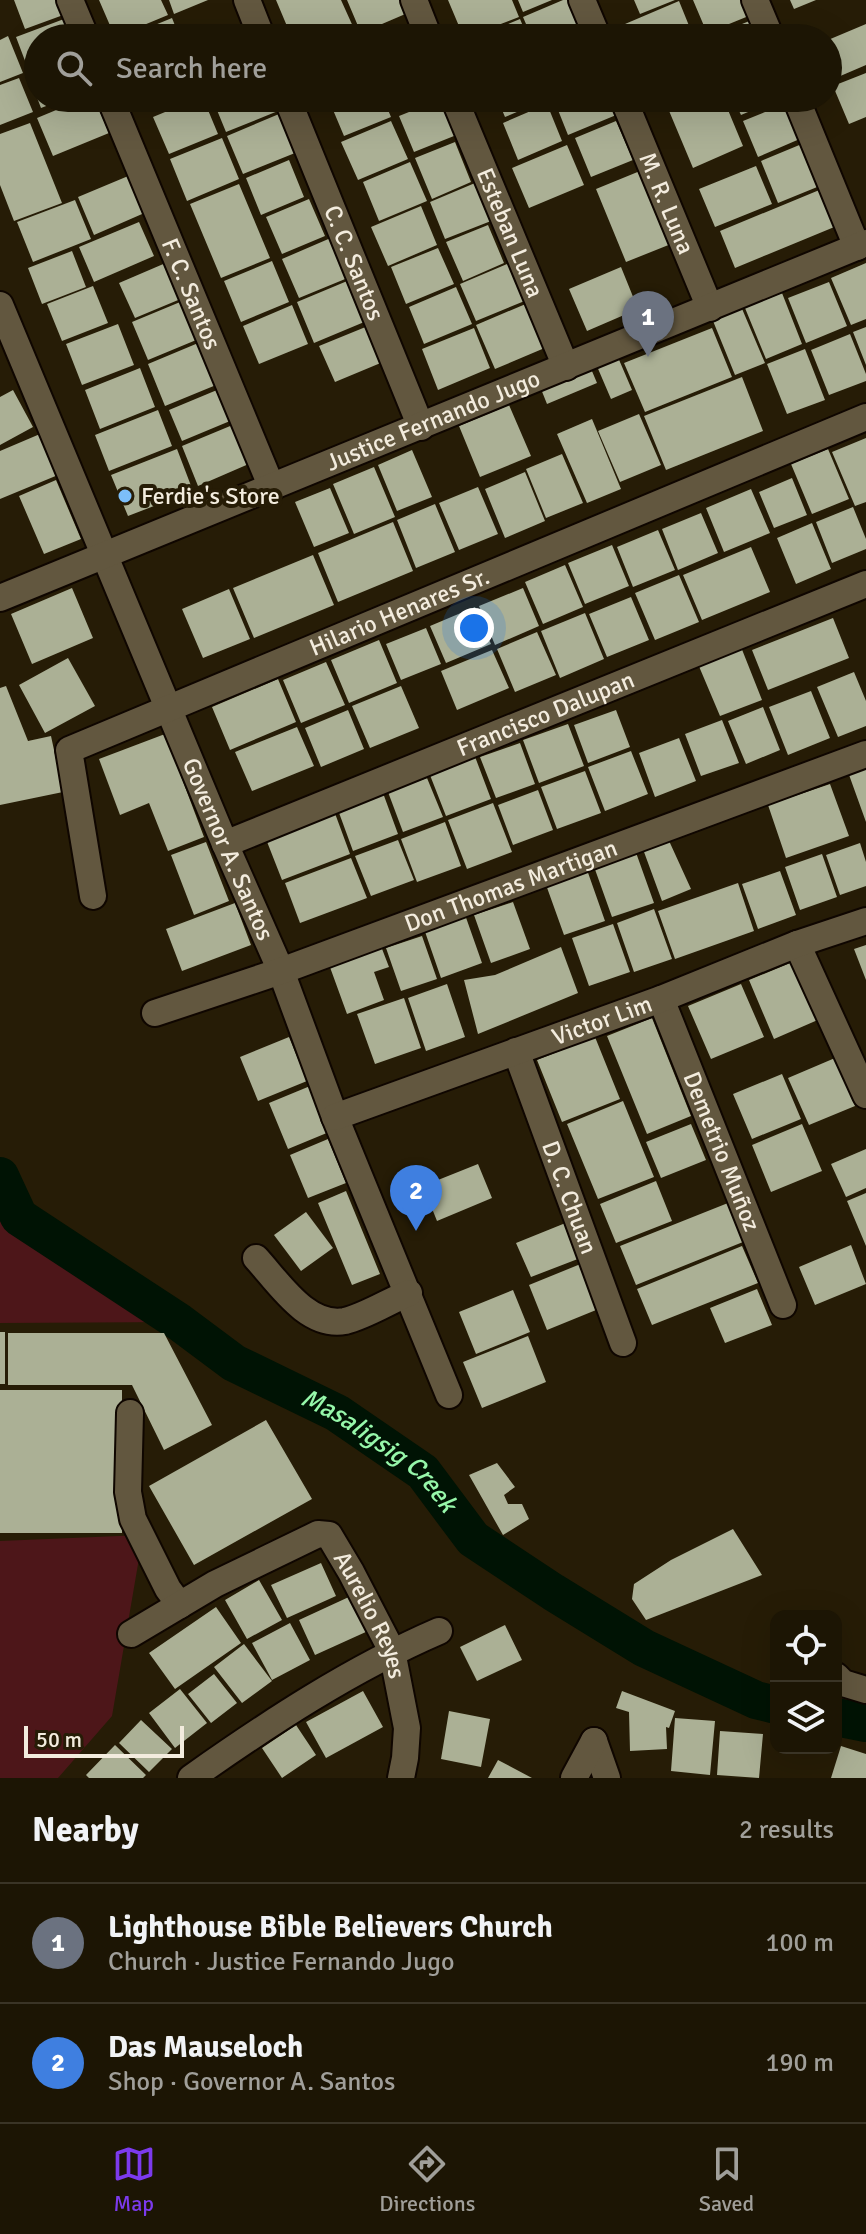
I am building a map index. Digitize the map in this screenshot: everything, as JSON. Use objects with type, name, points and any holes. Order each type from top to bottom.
[{"type":"street","points":[[70,0],[80,24]]},
{"type":"street","points":[[247,0],[256,24]]},
{"type":"street","points":[[414,0],[423,24]]},
{"type":"street","points":[[582,0],[592,24]]},
{"type":"street","points":[[755,0],[765,24]]},
{"type":"street","name":"F. C. Santos","points":[[116,112],[272,488]]},
{"type":"street","name":"C. C. Santos","points":[[293,112],[421,427]]},
{"type":"street","name":"Esteban Luna","points":[[460,112],[566,367]]},
{"type":"street","name":"M. R. Luna","points":[[629,112],[710,308]]},
{"type":"street","points":[[802,112],[862,245]]},
{"type":"street","name":"Justice Fernando Jugo","points":[[0,598],[862,245]]},
{"type":"street","name":"Governor A. Santos","points":[[0,305],[5,328],[106,557],[281,971],[335,1117],[449,1395]]},
{"type":"street","name":"Hilario Henares Sr.","points":[[93,896],[69,750],[866,417]]},
{"type":"street","name":"Francisco Dalupan","points":[[225,844],[866,584]]},
{"type":"street","name":"Don Thomas Martigan","points":[[155,1013],[281,971],[866,754]]},
{"type":"street","name":"Victor Lim","points":[[335,1117],[866,921]]},
{"type":"street","points":[[797,944],[866,1095]]},
{"type":"street","name":"Demetrio Muñoz","points":[[661,999],[783,1305]]},
{"type":"street","name":"D. C. Chuan","points":[[516,1051],[623,1343]]},
{"type":"street","points":[[256,1258],[302,1308],[326,1321],[346,1320],[409,1293]]},
{"type":"street","points":[[130,1413],[128,1492],[133,1519],[168,1589],[180,1605]]},
{"type":"street","name":"Aurelio Reyes","points":[[131,1634],[215,1584],[324,1534],[333,1539],[392,1651],[407,1728],[401,1778]]},
{"type":"street","points":[[191,1778],[250,1736],[392,1651],[439,1631]]},
{"type":"street","points":[[842,1682],[866,1690]]},
{"type":"street","points":[[574,1778],[594,1741],[607,1778]]},
{"type":"shaded area","points":[[0,1176],[19,1217],[179,1322],[0,1323]]},
{"type":"shaded area","points":[[143,1535],[112,1716],[58,1778],[0,1778],[0,1541]]},
{"type":"building","points":[[14,0],[61,0],[66,14],[24,26]]},
{"type":"building","points":[[99,0],[161,0],[168,15],[146,24],[109,24]]},
{"type":"building","points":[[169,0],[208,0],[174,14]]},
{"type":"building","points":[[276,0],[341,0],[352,24],[286,24]]},
{"type":"building","points":[[347,0],[405,0],[410,12],[382,24],[357,24]]},
{"type":"building","points":[[448,0],[512,0],[519,17],[501,24],[458,24]]},
{"type":"building","points":[[518,0],[552,0],[523,12]]},
{"type":"building","points":[[563,0],[579,0],[590,24],[526,24],[523,17]]},
{"type":"building","points":[[634,0],[675,0],[640,14]]},
{"type":"building","points":[[693,0],[751,0],[756,13],[729,24],[703,24]]},
{"type":"building","points":[[790,0],[816,0],[794,9]]},
{"type":"building","points":[[679,1],[688,24],[625,24]]},
{"type":"building","points":[[759,17],[762,24],[742,24]]},
{"type":"building","points":[[172,18],[174,24],[157,24]]},
{"type":"building","points":[[866,24],[866,65],[842,75],[842,34]]},
{"type":"building","points":[[24,34],[24,58],[16,37]]},
{"type":"building","points":[[8,36],[23,73],[0,82],[0,40]]},
{"type":"building","points":[[866,73],[866,117],[849,124],[842,107],[842,82]]},
{"type":"building","points":[[19,78],[24,90],[24,112],[33,112],[0,125],[0,85]]},
{"type":"building","points":[[51,112],[100,112],[109,133],[53,156],[37,118]]},
{"type":"building","points":[[165,112],[209,112],[218,134],[169,154],[153,117]]},
{"type":"building","points":[[218,112],[276,112],[226,132]]},
{"type":"building","points":[[334,112],[389,112],[391,117],[344,136]]},
{"type":"building","points":[[409,112],[450,112],[459,134],[414,152],[399,116]]},
{"type":"building","points":[[528,112],[550,112],[562,141],[518,160],[503,123]]},
{"type":"building","points":[[559,112],[621,112],[621,113],[568,135]]},
{"type":"building","points":[[670,112],[729,112],[743,146],[693,168]]},
{"type":"building","points":[[765,112],[791,112],[802,138],[758,157],[743,121]]},
{"type":"building","points":[[279,114],[295,153],[243,174],[227,136]]},
{"type":"building","points":[[391,121],[408,159],[358,180],[341,142]]},
{"type":"building","points":[[616,121],[633,160],[591,177],[575,138]]},
{"type":"building","points":[[30,123],[62,203],[14,221],[0,185],[0,134]]},
{"type":"building","points":[[222,138],[239,179],[187,201],[170,159]]},
{"type":"building","points":[[809,141],[827,183],[778,203],[761,161]]},
{"type":"building","points":[[455,142],[471,182],[432,199],[415,158]]},
{"type":"building","points":[[567,145],[584,185],[529,208],[512,168]]},
{"type":"building","points":[[289,160],[304,197],[261,215],[246,178]]},
{"type":"building","points":[[410,162],[427,201],[379,221],[363,182]]},
{"type":"building","points":[[756,166],[772,204],[715,227],[699,189]]},
{"type":"building","points":[[640,171],[671,244],[626,262],[596,189]]},
{"type":"building","points":[[133,174],[149,211],[94,235],[78,197]]},
{"type":"building","points":[[475,183],[491,221],[445,239],[430,202]]},
{"type":"building","points":[[239,184],[270,258],[221,278],[190,204]]},
{"type":"building","points":[[829,186],[844,223],[735,268],[720,231]]},
{"type":"building","points":[[309,199],[325,236],[282,254],[266,217]]},
{"type":"building","points":[[75,200],[91,239],[33,262],[17,222]]},
{"type":"building","points":[[421,206],[437,245],[388,266],[371,227]]},
{"type":"building","points":[[139,222],[154,256],[94,282],[79,247]]},
{"type":"building","points":[[488,225],[504,263],[463,281],[446,242]]},
{"type":"building","points":[[333,237],[350,277],[299,298],[282,259]]},
{"type":"building","points":[[438,248],[454,284],[406,304],[391,267]]},
{"type":"building","points":[[72,251],[86,287],[42,304],[28,268]]},
{"type":"building","points":[[272,261],[289,302],[241,322],[224,281]]},
{"type":"building","points":[[168,262],[183,298],[135,318],[119,283]]},
{"type":"building","points":[[512,262],[527,300],[476,321],[460,284]]},
{"type":"building","points":[[866,263],[866,319],[851,325],[831,278]]},
{"type":"building","points":[[621,267],[638,309],[587,331],[569,289]]},
{"type":"building","points":[[352,279],[369,320],[314,343],[297,302]]},
{"type":"building","points":[[829,282],[847,326],[806,343],[788,298]]},
{"type":"building","points":[[93,286],[108,323],[62,341],[47,304]]},
{"type":"building","points":[[456,287],[472,324],[424,344],[409,307]]},
{"type":"building","points":[[782,293],[802,344],[766,359],[745,308]]},
{"type":"building","points":[[185,300],[201,338],[148,360],[132,322]]},
{"type":"building","points":[[528,303],[547,347],[495,369],[476,325]]},
{"type":"building","points":[[740,304],[765,363],[735,375],[711,316]]},
{"type":"building","points":[[292,305],[308,344],[259,364],[243,326]]},
{"type":"building","points":[[118,324],[134,365],[82,385],[66,344]]},
{"type":"building","points":[[368,326],[383,362],[335,382],[319,346]]},
{"type":"building","points":[[866,327],[866,365],[853,332]]},
{"type":"building","points":[[474,328],[490,368],[438,390],[422,349]]},
{"type":"building","points":[[712,328],[732,377],[645,412],[624,363]]},
{"type":"building","points":[[850,334],[866,381],[829,395],[811,350]]},
{"type":"building","points":[[203,341],[221,383],[165,406],[148,364]]},
{"type":"building","points":[[805,349],[825,400],[787,414],[767,364]]},
{"type":"building","points":[[617,355],[632,390],[611,399],[596,364]]},
{"type":"building","points":[[589,364],[597,383],[547,404],[539,384]]},
{"type":"building","points":[[140,368],[155,407],[100,429],[85,390]]},
{"type":"building","points":[[742,377],[763,431],[666,470],[644,416]]},
{"type":"building","points":[[13,390],[33,427],[0,445],[0,397]]},
{"type":"building","points":[[217,390],[230,421],[182,441],[169,410]]},
{"type":"building","points":[[509,405],[531,456],[480,477],[459,426]]},
{"type":"building","points":[[158,410],[172,446],[109,471],[95,435]]},
{"type":"building","points":[[639,414],[661,465],[620,482],[598,431]]},
{"type":"building","points":[[592,419],[621,489],[587,503],[557,434]]},
{"type":"building","points":[[235,424],[251,463],[198,486],[182,446]]},
{"type":"building","points":[[40,434],[58,475],[0,499],[0,451]]},
{"type":"building","points":[[866,438],[866,502],[855,506],[832,452]]},
{"type":"building","points":[[177,449],[193,491],[128,516],[111,475]]},
{"type":"building","points":[[828,449],[849,499],[812,514],[791,464]]},
{"type":"building","points":[[412,450],[432,497],[397,511],[378,465]]},
{"type":"building","points":[[562,454],[583,503],[546,518],[526,469]]},
{"type":"building","points":[[374,467],[395,517],[354,534],[333,484]]},
{"type":"building","points":[[525,472],[545,521],[505,538],[485,489]]},
{"type":"building","points":[[792,478],[807,515],[774,528],[759,492]]},
{"type":"building","points":[[56,480],[81,539],[44,554],[19,496]]},
{"type":"building","points":[[478,487],[498,534],[459,550],[439,503]]},
{"type":"building","points":[[330,488],[349,533],[314,547],[295,502]]},
{"type":"building","points":[[751,489],[770,533],[724,552],[706,508]]},
{"type":"building","points":[[435,504],[455,552],[416,568],[397,520]]},
{"type":"building","points":[[853,507],[866,539],[866,549],[832,563],[816,522]]},
{"type":"building","points":[[701,513],[718,553],[678,570],[662,529]]},
{"type":"building","points":[[393,522],[413,571],[338,602],[318,553]]},
{"type":"building","points":[[812,523],[831,569],[796,584],[777,538]]},
{"type":"building","points":[[658,530],[675,570],[633,587],[617,547]]},
{"type":"building","points":[[612,545],[629,586],[585,604],[568,563]]},
{"type":"building","points":[[751,547],[770,592],[702,620],[683,575]]},
{"type":"building","points":[[313,555],[334,605],[254,638],[233,588]]},
{"type":"building","points":[[565,565],[583,607],[543,624],[525,582]]},
{"type":"building","points":[[679,575],[699,622],[655,640],[635,593]]},
{"type":"building","points":[[72,588],[93,638],[32,664],[11,614]]},
{"type":"building","points":[[523,588],[539,626],[495,645],[479,606]]},
{"type":"building","points":[[229,589],[250,639],[203,658],[182,609]]},
{"type":"building","points":[[631,597],[649,640],[607,657],[589,614]]},
{"type":"building","points":[[475,607],[491,644],[446,663],[430,626]]},
{"type":"building","points":[[585,613],[604,659],[560,678],[541,631]]},
{"type":"building","points":[[833,618],[849,658],[768,690],[752,650]]},
{"type":"building","points":[[426,628],[441,664],[401,680],[386,644]]},
{"type":"building","points":[[537,632],[556,675],[515,692],[497,649]]},
{"type":"building","points":[[379,640],[397,683],[349,703],[331,660]]},
{"type":"building","points":[[741,647],[762,700],[720,716],[698,664]]},
{"type":"building","points":[[492,650],[509,688],[457,710],[441,671]]},
{"type":"building","points":[[68,658],[95,706],[45,733],[19,685]]},
{"type":"building","points":[[326,662],[345,705],[301,723],[283,680]]},
{"type":"building","points":[[854,672],[866,701],[866,726],[838,737],[817,687]]},
{"type":"building","points":[[278,679],[296,722],[230,750],[212,707]]},
{"type":"building","points":[[6,686],[28,741],[51,736],[63,792],[0,805],[0,688]]},
{"type":"building","points":[[401,686],[419,728],[370,748],[352,706]]},
{"type":"building","points":[[811,691],[830,738],[788,755],[769,707]]},
{"type":"building","points":[[763,707],[780,750],[746,764],[728,721]]},
{"type":"building","points":[[348,710],[364,749],[321,767],[305,728]]},
{"type":"building","points":[[616,710],[630,747],[588,763],[574,725]]},
{"type":"building","points":[[722,720],[739,763],[701,776],[685,734]]},
{"type":"building","points":[[568,724],[584,766],[539,783],[523,740]]},
{"type":"building","points":[[297,727],[314,766],[252,791],[235,752]]},
{"type":"building","points":[[165,734],[204,837],[168,851],[149,803],[120,815],[99,759]]},
{"type":"building","points":[[679,738],[696,781],[655,797],[639,753]]},
{"type":"building","points":[[520,743],[535,784],[496,798],[480,757]]},
{"type":"building","points":[[631,751],[648,794],[605,811],[588,767]]},
{"type":"building","points":[[474,754],[491,799],[446,816],[428,770]]},
{"type":"building","points":[[866,766],[866,822],[848,772]]},
{"type":"building","points":[[585,771],[601,813],[557,829],[541,787]]},
{"type":"building","points":[[427,778],[443,817],[403,832],[388,792]]},
{"type":"building","points":[[830,784],[849,836],[786,858],[768,805]]},
{"type":"building","points":[[538,790],[553,830],[513,845],[498,805]]},
{"type":"building","points":[[383,793],[398,834],[353,851],[338,810]]},
{"type":"building","points":[[493,803],[512,852],[467,869],[448,820]]},
{"type":"building","points":[[333,808],[350,854],[282,880],[264,834]]},
{"type":"building","points":[[445,822],[461,866],[417,882],[401,839]]},
{"type":"building","points":[[665,832],[691,889],[662,901],[640,841]]},
{"type":"building","points":[[398,840],[414,880],[371,896],[355,856]]},
{"type":"building","points":[[206,842],[229,901],[194,915],[171,855]]},
{"type":"building","points":[[860,843],[866,862],[866,886],[840,895],[826,855]]},
{"type":"building","points":[[634,847],[654,903],[612,917],[592,861]]},
{"type":"building","points":[[822,854],[837,897],[800,910],[785,867]]},
{"type":"building","points":[[351,858],[367,898],[300,923],[285,883]]},
{"type":"building","points":[[586,867],[605,921],[564,935],[545,882]]},
{"type":"building","points":[[780,871],[796,915],[758,929],[742,884]]},
{"type":"building","points":[[738,883],[754,931],[675,959],[658,911]]},
{"type":"building","points":[[513,902],[530,949],[491,963],[474,915]]},
{"type":"building","points":[[235,903],[251,945],[182,971],[166,929]]},
{"type":"building","points":[[463,909],[482,963],[441,978],[422,923]]},
{"type":"building","points":[[654,909],[672,959],[634,972],[617,923]]},
{"type":"building","points":[[613,924],[630,972],[589,986],[572,938]]},
{"type":"building","points":[[422,936],[437,979],[401,991],[386,948]]},
{"type":"building","points":[[379,941],[389,967],[374,972],[384,1000],[347,1014],[327,959]]},
{"type":"building","points":[[866,945],[866,980],[854,949]]},
{"type":"building","points":[[561,947],[578,993],[478,1034],[464,980],[495,975]]},
{"type":"building","points":[[795,961],[820,1019],[774,1039],[749,980]]},
{"type":"building","points":[[447,984],[465,1037],[426,1051],[408,998]]},
{"type":"building","points":[[741,984],[764,1037],[711,1059],[688,1006]]},
{"type":"building","points":[[404,998],[421,1048],[375,1064],[357,1014]]},
{"type":"building","points":[[652,1018],[691,1116],[647,1134],[607,1036]]},
{"type":"building","points":[[289,1037],[307,1081],[258,1101],[240,1057]]},
{"type":"building","points":[[595,1037],[620,1099],[562,1122],[537,1060]]},
{"type":"building","points":[[835,1058],[855,1106],[809,1125],[788,1078]]},
{"type":"building","points":[[782,1074],[801,1119],[752,1139],[733,1094]]},
{"type":"building","points":[[315,1084],[334,1130],[288,1149],[269,1103]]},
{"type":"building","points":[[623,1101],[654,1177],[598,1199],[567,1124]]},
{"type":"building","points":[[691,1124],[706,1160],[661,1178],[646,1142]]},
{"type":"building","points":[[802,1124],[822,1171],[771,1192],[752,1145]]},
{"type":"building","points":[[328,1139],[346,1183],[308,1198],[290,1155]]},
{"type":"building","points":[[866,1149],[866,1188],[846,1197],[831,1164]]},
{"type":"building","points":[[478,1164],[492,1198],[437,1221],[423,1186]]},
{"type":"building","points":[[656,1181],[672,1221],[616,1243],[600,1204]]},
{"type":"building","points":[[346,1191],[380,1274],[352,1285],[318,1203]]},
{"type":"building","points":[[866,1193],[866,1246],[847,1201]]},
{"type":"building","points":[[728,1203],[743,1242],[636,1285],[620,1246]]},
{"type":"building","points":[[306,1212],[333,1248],[301,1271],[274,1235]]},
{"type":"building","points":[[568,1222],[583,1257],[531,1277],[516,1243]]},
{"type":"building","points":[[851,1245],[866,1284],[815,1305],[799,1267]]},
{"type":"building","points":[[742,1246],[758,1283],[652,1325],[637,1289]]},
{"type":"building","points":[[583,1263],[601,1308],[547,1330],[529,1285]]},
{"type":"building","points":[[757,1289],[772,1325],[725,1343],[710,1308]]},
{"type":"building","points":[[513,1290],[530,1332],[476,1354],[459,1312]]},
{"type":"building","points":[[0,1332],[5,1332],[5,1384],[0,1384]]},
{"type":"building","points":[[8,1333],[164,1333],[212,1425],[164,1450],[132,1385],[8,1385]]},
{"type":"building","points":[[528,1336],[546,1382],[482,1408],[463,1362]]},
{"type":"building","points":[[0,1390],[122,1390],[122,1533],[0,1533]]},
{"type":"building","points":[[266,1420],[312,1499],[194,1565],[149,1486]]},
{"type":"building","points":[[497,1463],[515,1487],[504,1495],[508,1504],[522,1504],[529,1519],[503,1535],[469,1475]]},
{"type":"building","points":[[733,1529],[762,1575],[646,1620],[632,1599],[634,1584],[671,1560]]},
{"type":"building","points":[[321,1563],[336,1596],[287,1618],[271,1585]]},
{"type":"building","points":[[259,1580],[282,1620],[247,1639],[225,1600]]},
{"type":"building","points":[[351,1596],[368,1631],[315,1655],[299,1620]]},
{"type":"building","points":[[216,1607],[241,1643],[175,1689],[149,1653]]},
{"type":"building","points":[[290,1623],[310,1660],[272,1680],[252,1643]]},
{"type":"building","points":[[505,1625],[522,1660],[477,1681],[460,1647]]},
{"type":"building","points":[[244,1644],[272,1681],[242,1703],[214,1667]]},
{"type":"building","points":[[214,1674],[237,1703],[211,1723],[188,1694]]},
{"type":"building","points":[[180,1689],[207,1723],[175,1748],[149,1713]]},
{"type":"building","points":[[363,1691],[383,1727],[326,1758],[306,1722]]},
{"type":"building","points":[[622,1691],[675,1711],[669,1728],[666,1727],[667,1749],[630,1751],[629,1712],[616,1708]]},
{"type":"building","points":[[449,1711],[490,1719],[481,1767],[441,1759]]},
{"type":"building","points":[[675,1718],[715,1721],[710,1775],[671,1771]]},
{"type":"building","points":[[141,1720],[172,1749],[149,1772],[119,1743]]},
{"type":"building","points":[[296,1725],[316,1755],[282,1778],[262,1748]]},
{"type":"building","points":[[720,1731],[763,1734],[759,1778],[717,1775]]},
{"type":"building","points":[[115,1745],[146,1775],[143,1778],[89,1778],[86,1775]]},
{"type":"building","points":[[842,1746],[866,1754],[866,1778],[831,1778],[838,1754],[842,1754]]},
{"type":"building","points":[[498,1760],[532,1778],[488,1778]]},
{"type":"waterway","name":"Masaligsig Creek","points":[[0,1176],[19,1217],[179,1322],[234,1363],[337,1413],[423,1472],[473,1539],[644,1648],[756,1700],[770,1704]]},
{"type":"waterway","name":"Masaligsig Creek","points":[[842,1718],[866,1723]]},
{"type":"place","name":"Lighthouse Bible Believers Church","points":[[648,357]]},
{"type":"place","name":"Ferdie's Store","points":[[125,496]]},
{"type":"place","name":"Das Mauseloch","points":[[416,1231]]}]
